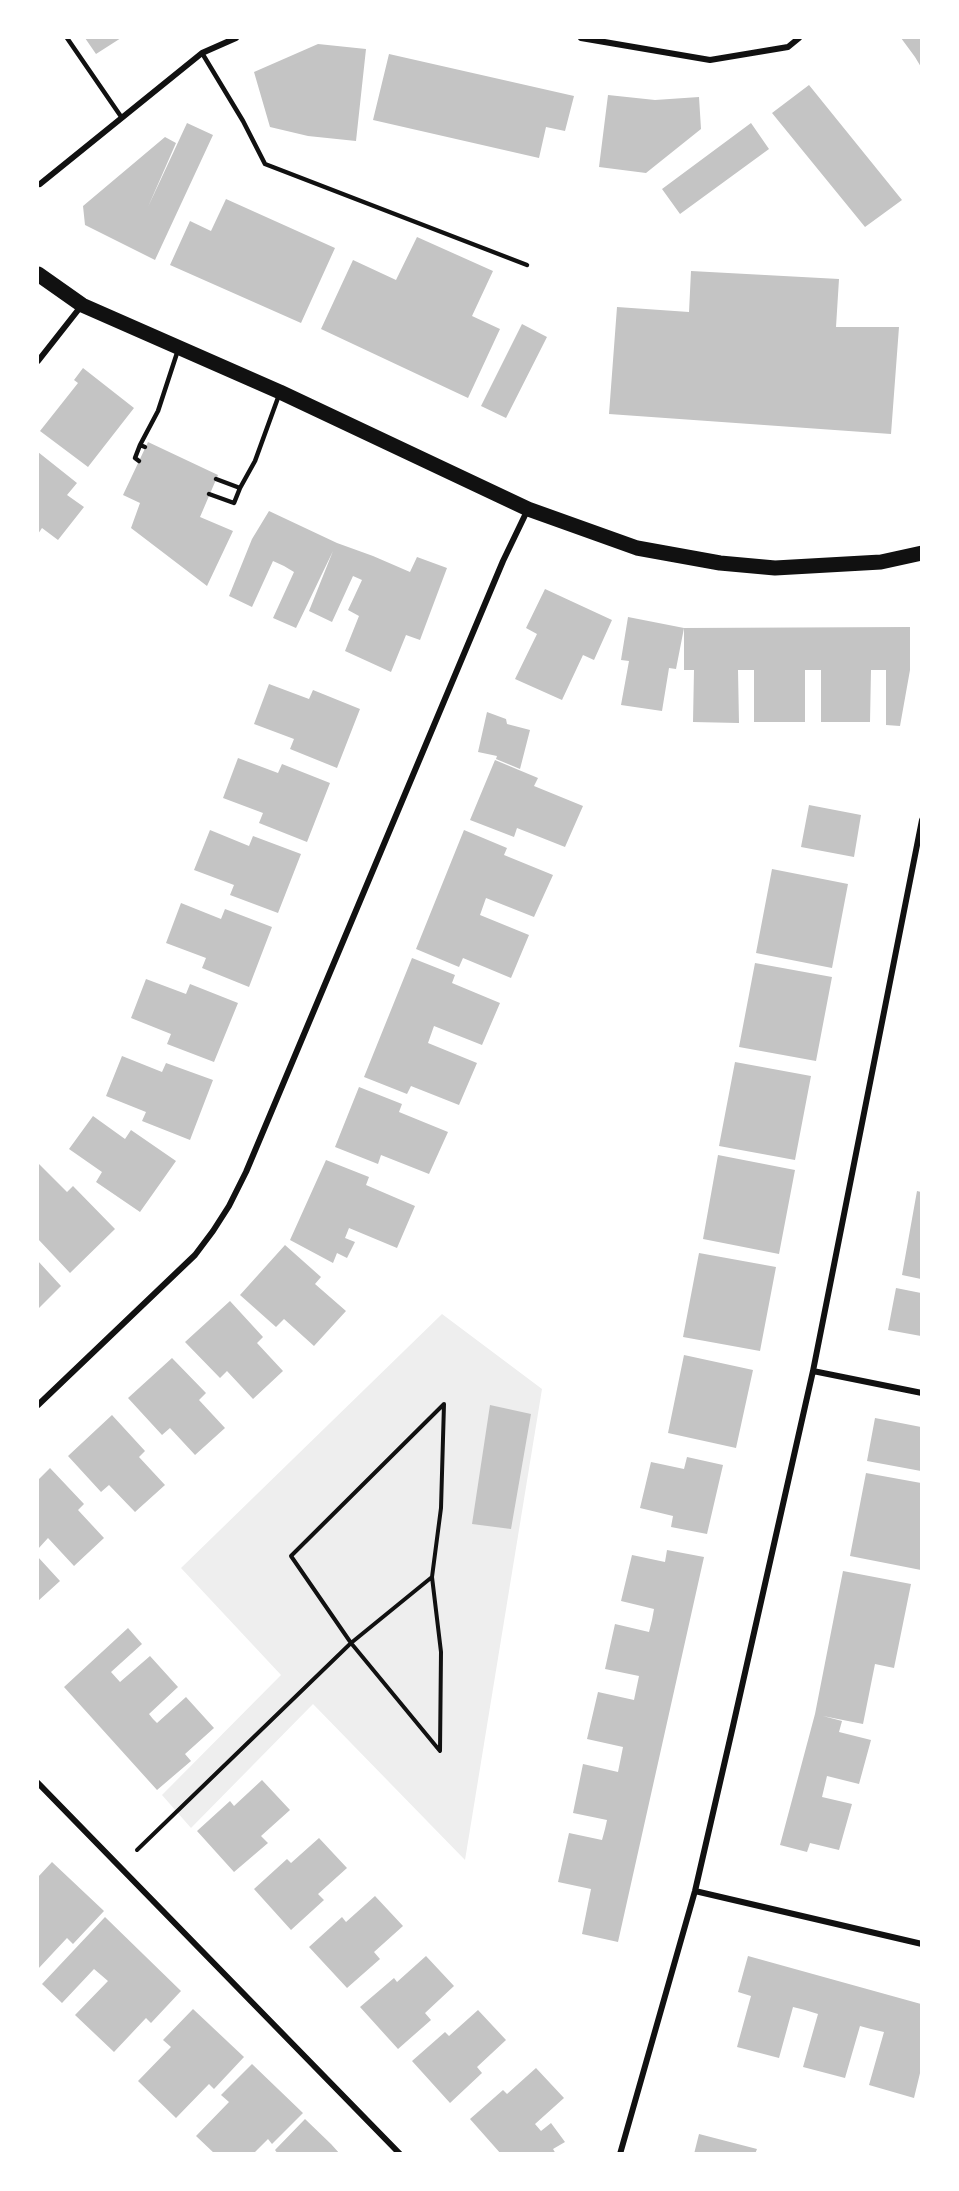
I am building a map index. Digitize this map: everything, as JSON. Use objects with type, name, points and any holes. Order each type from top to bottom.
[{"type":"main road","points":[[38,274],[82,305],[280,392],[528,509],[637,548],[720,563],[775,568],[881,562],[921,553]]},
{"type":"street","points":[[40,184],[202,54],[236,38]]},
{"type":"street","points":[[581,38],[710,60],[788,47],[799,38]]},
{"type":"street","points":[[38,361],[82,305]]},
{"type":"street","points":[[38,1405],[195,1255],[229,1206],[246,1172],[470,638],[528,509]]},
{"type":"street","points":[[620,2154],[695,1891],[813,1371],[921,820]]},
{"type":"street","points":[[813,1371],[921,1393]]},
{"type":"street","points":[[38,1783],[400,2154]]},
{"type":"street","points":[[695,1891],[921,1944]]},
{"type":"lane","points":[[67,38],[122,118]]},
{"type":"lane","points":[[202,54],[243,121],[265,164],[527,265]]},
{"type":"lane","points":[[139,461],[135,458],[158,411],[178,348]]},
{"type":"lane","points":[[209,494],[234,503],[255,461],[280,392]]},
{"type":"lane","points":[[216,479],[240,488]]},
{"type":"path","points":[[444,1404],[441,1508],[432,1577],[441,1652],[440,1751],[351,1643],[291,1556],[444,1404]]},
{"type":"path","points":[[119,1867],[351,1643],[432,1577]]},
{"type":"shaded area","points":[[442,1314],[542,1389],[465,1860],[313,1704],[191,1828],[162,1795],[281,1675],[181,1568]]},
{"type":"building","points":[[85,38],[121,38],[96,54]]},
{"type":"building","points":[[901,38],[921,38],[921,67],[915,57]]},
{"type":"building","points":[[318,44],[366,49],[356,141],[308,136],[270,127],[254,72]]},
{"type":"building","points":[[389,54],[574,96],[565,131],[546,127],[539,158],[373,120]]},
{"type":"building","points":[[809,85],[902,200],[865,227],[772,113]]},
{"type":"building","points":[[608,95],[655,100],[699,97],[701,129],[646,173],[599,167]]},
{"type":"building","points":[[187,123],[213,135],[155,260],[85,225],[83,206],[165,137],[176,143],[148,207]]},
{"type":"building","points":[[751,123],[769,149],[680,214],[662,189]]},
{"type":"building","points":[[226,199],[335,248],[301,323],[170,265],[190,221],[211,231]]},
{"type":"building","points":[[417,237],[493,271],[472,316],[500,329],[468,398],[321,329],[353,260],[396,280]]},
{"type":"building","points":[[691,271],[839,279],[836,327],[899,327],[891,434],[609,414],[617,307],[689,312]]},
{"type":"building","points":[[522,324],[547,337],[506,418],[481,406]]},
{"type":"building","points":[[83,368],[134,408],[88,467],[40,431],[78,383],[74,380]]},
{"type":"building","points":[[148,442],[218,475],[200,517],[233,531],[207,586],[131,528],[140,503],[123,495]]},
{"type":"building","points":[[38,452],[77,483],[67,495],[84,507],[58,540],[42,528],[38,534]]},
{"type":"building","points":[[269,511],[337,543],[410,572],[417,557],[447,568],[420,640],[406,635],[391,672],[345,651],[359,616],[348,610],[362,580],[353,576],[332,622],[309,611],[333,551],[296,628],[273,618],[294,572],[284,566],[273,561],[252,607],[229,596],[252,539]]},
{"type":"building","points":[[545,589],[612,620],[594,660],[583,655],[562,700],[515,679],[537,634],[526,628]]},
{"type":"building","points":[[628,617],[684,628],[676,669],[669,668],[662,711],[621,705],[629,661],[621,660]]},
{"type":"building","points":[[910,627],[910,670],[900,726],[886,725],[886,670],[871,670],[870,722],[821,722],[821,670],[805,670],[805,722],[754,722],[754,670],[738,670],[739,723],[693,722],[694,670],[684,670],[684,628]]},
{"type":"building","points":[[269,684],[309,699],[313,690],[360,709],[337,768],[290,749],[294,739],[254,724]]},
{"type":"building","points":[[487,712],[506,719],[507,724],[530,730],[520,769],[496,759],[497,756],[478,752]]},
{"type":"building","points":[[238,758],[278,773],[282,764],[330,783],[307,842],[259,823],[263,813],[223,798]]},
{"type":"building","points":[[495,760],[538,778],[534,786],[583,806],[565,847],[517,828],[514,837],[470,820]]},
{"type":"building","points":[[809,805],[861,815],[854,857],[801,847]]},
{"type":"building","points":[[210,830],[249,846],[253,836],[301,854],[278,913],[230,895],[234,885],[194,870]]},
{"type":"building","points":[[464,830],[507,848],[504,855],[553,875],[534,917],[486,898],[480,915],[529,935],[511,978],[463,958],[459,967],[416,949]]},
{"type":"building","points":[[772,869],[848,884],[832,968],[756,953]]},
{"type":"building","points":[[181,903],[221,919],[225,909],[272,927],[249,987],[202,968],[206,958],[166,943]]},
{"type":"building","points":[[412,958],[455,975],[452,983],[500,1003],[482,1045],[434,1026],[428,1043],[477,1063],[459,1105],[411,1086],[407,1094],[364,1077]]},
{"type":"building","points":[[755,963],[832,977],[816,1061],[739,1047]]},
{"type":"building","points":[[146,979],[186,994],[190,984],[238,1003],[214,1062],[167,1044],[171,1034],[131,1018]]},
{"type":"building","points":[[122,1056],[162,1072],[166,1063],[213,1080],[190,1140],[142,1121],[146,1112],[106,1096]]},
{"type":"building","points":[[735,1062],[811,1076],[795,1160],[719,1146]]},
{"type":"building","points":[[359,1087],[402,1104],[399,1112],[448,1132],[429,1174],[381,1155],[378,1164],[335,1147]]},
{"type":"building","points":[[93,1116],[125,1139],[131,1130],[176,1161],[140,1212],[96,1182],[102,1172],[69,1149]]},
{"type":"building","points":[[718,1155],[795,1170],[779,1254],[703,1239]]},
{"type":"building","points":[[326,1160],[369,1177],[366,1185],[415,1206],[397,1248],[349,1228],[345,1238],[355,1242],[347,1258],[337,1253],[333,1263],[290,1240]]},
{"type":"building","points":[[38,1163],[67,1192],[73,1186],[115,1229],[70,1273],[38,1239]]},
{"type":"building","points":[[917,1191],[921,1192],[921,1279],[902,1275]]},
{"type":"building","points":[[285,1245],[321,1277],[315,1284],[346,1311],[314,1346],[284,1319],[276,1327],[240,1295]]},
{"type":"building","points":[[699,1253],[776,1267],[760,1351],[683,1337]]},
{"type":"building","points":[[38,1261],[61,1286],[38,1309]]},
{"type":"building","points":[[896,1288],[921,1293],[921,1336],[888,1330]]},
{"type":"building","points":[[230,1301],[263,1337],[257,1343],[283,1371],[253,1399],[227,1371],[220,1378],[185,1342]]},
{"type":"building","points":[[684,1355],[753,1370],[736,1448],[668,1433]]},
{"type":"building","points":[[172,1358],[206,1393],[199,1400],[225,1428],[195,1455],[170,1428],[162,1435],[128,1398]]},
{"type":"building","points":[[490,1405],[531,1414],[511,1529],[472,1524]]},
{"type":"building","points":[[112,1415],[145,1451],[139,1457],[165,1485],[135,1512],[109,1485],[101,1492],[68,1456]]},
{"type":"building","points":[[875,1418],[921,1427],[921,1471],[867,1461]]},
{"type":"building","points":[[687,1457],[723,1465],[707,1534],[671,1527],[673,1516],[640,1508],[651,1462],[684,1469]]},
{"type":"building","points":[[50,1468],[84,1504],[78,1510],[104,1538],[74,1566],[48,1538],[38,1549],[38,1480]]},
{"type":"building","points":[[866,1473],[921,1483],[921,1570],[850,1556]]},
{"type":"building","points":[[667,1550],[704,1557],[618,1942],[582,1934],[591,1889],[558,1882],[569,1833],[602,1840],[607,1820],[573,1813],[583,1764],[618,1772],[623,1747],[587,1739],[598,1692],[634,1700],[639,1676],[605,1669],[615,1624],[649,1632],[652,1620],[654,1609],[621,1601],[632,1555],[665,1562]]},
{"type":"building","points":[[38,1557],[60,1581],[38,1601]]},
{"type":"building","points":[[843,1571],[911,1584],[894,1668],[875,1664],[863,1724],[823,1716],[842,1721],[839,1732],[871,1740],[859,1784],[827,1776],[822,1797],[852,1804],[839,1850],[810,1843],[807,1852],[780,1845],[815,1714]]},
{"type":"building","points":[[128,1628],[142,1644],[111,1672],[120,1682],[150,1656],[178,1687],[149,1714],[153,1719],[157,1723],[186,1697],[214,1728],[185,1754],[191,1761],[157,1790],[64,1687]]},
{"type":"building","points":[[262,1780],[290,1810],[261,1836],[268,1843],[234,1872],[197,1831],[230,1801],[234,1806]]},
{"type":"building","points":[[319,1838],[347,1868],[318,1894],[324,1900],[291,1930],[254,1889],[287,1859],[291,1863]]},
{"type":"building","points":[[52,1862],[104,1911],[73,1944],[67,1938],[38,1969],[38,1877]]},
{"type":"building","points":[[375,1896],[403,1926],[374,1952],[380,1959],[347,1988],[309,1947],[342,1917],[346,1922]]},
{"type":"building","points":[[105,1917],[181,1991],[151,2023],[146,2018],[114,2052],[75,2015],[108,1981],[94,1969],[62,2003],[42,1984]]},
{"type":"building","points":[[426,1956],[454,1986],[425,2013],[431,2020],[398,2049],[360,2007],[394,1978],[397,1982]]},
{"type":"building","points":[[748,1956],[921,2004],[921,2069],[914,2098],[869,2085],[884,2032],[860,2026],[845,2078],[803,2067],[818,2014],[805,2010],[793,2007],[779,2058],[737,2047],[751,1996],[738,1992]]},
{"type":"building","points":[[193,2009],[244,2057],[214,2089],[209,2084],[176,2118],[138,2081],[171,2047],[163,2040]]},
{"type":"building","points":[[478,2010],[506,2040],[477,2067],[482,2073],[450,2103],[412,2061],[445,2032],[449,2036]]},
{"type":"building","points":[[252,2064],[303,2113],[272,2144],[268,2139],[253,2154],[215,2154],[196,2136],[229,2102],[221,2095]]},
{"type":"building","points":[[536,2068],[564,2098],[535,2124],[541,2131],[551,2123],[565,2142],[553,2149],[556,2154],[501,2154],[470,2119],[503,2090],[507,2094]]},
{"type":"building","points":[[305,2119],[340,2154],[278,2154],[275,2150]]},
{"type":"building","points":[[699,2134],[757,2149],[755,2154],[694,2154]]}]
